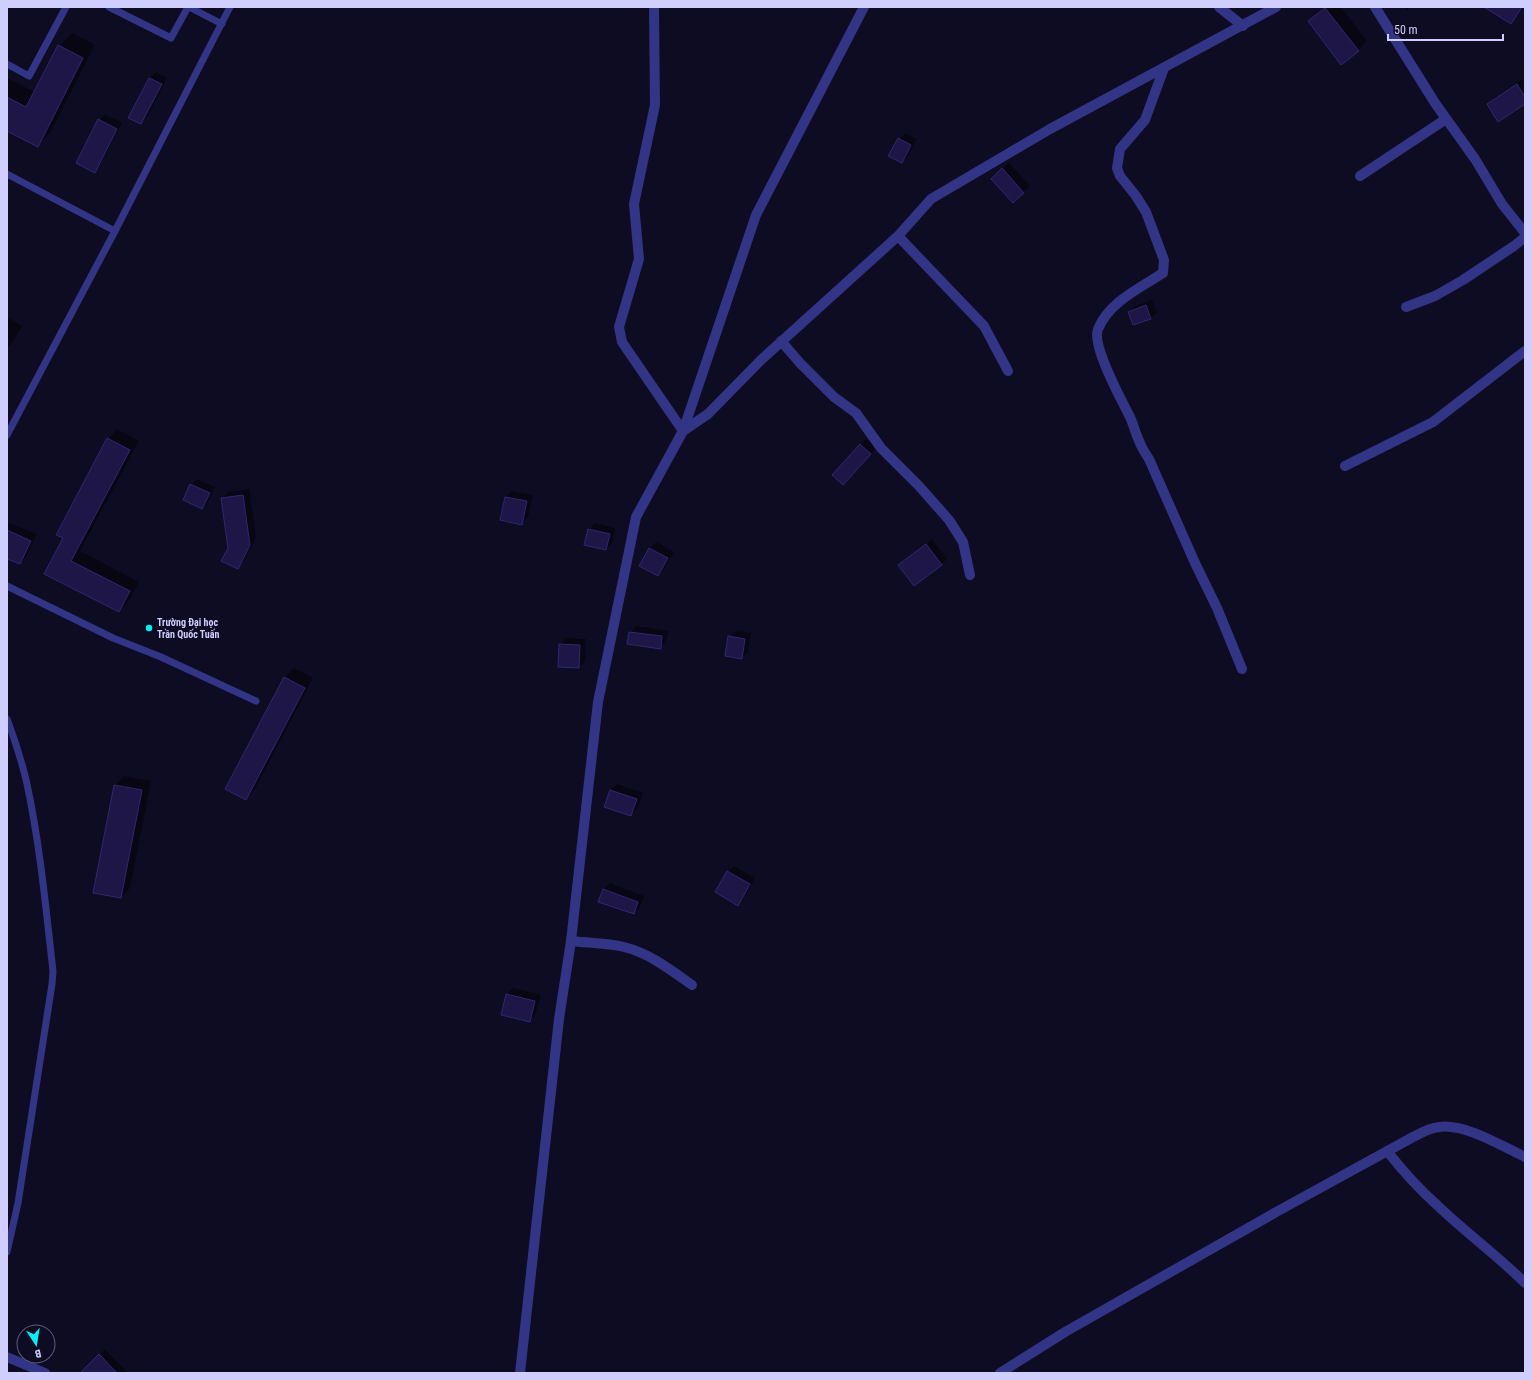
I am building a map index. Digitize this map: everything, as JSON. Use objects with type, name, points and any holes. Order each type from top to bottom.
[{"type":"street","points":[[654,7],[654,105],[634,204],[640,259],[619,327],[622,342],[683,431]]},
{"type":"street","points":[[520,1373],[559,1019],[571,941],[598,702],[636,517],[683,431],[756,215],[864,7]]},
{"type":"street","points":[[1219,7],[1243,26]]},
{"type":"street","points":[[683,431],[708,414],[760,360],[898,236],[931,199],[1050,129],[1276,7]]},
{"type":"street","points":[[1375,7],[1446,119],[1475,159],[1502,204],[1525,233]]},
{"type":"street","points":[[1164,68],[1145,120],[1120,149],[1117,168],[1120,176],[1136,196],[1146,212],[1164,260],[1163,273],[1122,300],[1110,311],[1098,330],[1098,344],[1140,443],[1149,459],[1195,563],[1218,608],[1242,669]]},
{"type":"street","points":[[1360,176],[1446,119]]},
{"type":"street","points":[[898,236],[984,326],[1008,371]]},
{"type":"street","points":[[1406,307],[1435,296],[1458,283],[1525,237]]},
{"type":"street","points":[[781,341],[834,397],[856,413],[881,448],[919,486],[949,520],[963,542],[970,574]]},
{"type":"street","points":[[1345,466],[1434,422],[1525,351]]},
{"type":"street","points":[[571,941],[613,945],[632,950],[663,965],[692,985]]},
{"type":"street","points":[[1000,1373],[1065,1332],[1278,1211],[1413,1137],[1431,1129],[1440,1127],[1466,1130],[1525,1157]]},
{"type":"street","points":[[1387,1151],[1404,1172],[1437,1206],[1507,1265],[1525,1283]]},
{"type":"street","points":[[7,1357],[45,1373]]},
{"type":"lane","points":[[7,64],[29,76],[66,7]]},
{"type":"lane","points":[[109,7],[171,38],[188,7],[222,24]]},
{"type":"lane","points":[[7,435],[115,231],[230,7]]},
{"type":"lane","points":[[7,174],[115,231]]},
{"type":"lane","points":[[7,586],[114,638],[161,657],[256,701]]},
{"type":"lane","points":[[7,719],[27,782],[36,831],[53,972],[18,1203],[7,1252]]},
{"type":"building","points":[[1484,7],[1522,7],[1511,24]]},
{"type":"building","points":[[1325,8],[1359,51],[1341,65],[1308,21]]},
{"type":"building","points":[[58,45],[83,58],[38,147],[7,131],[7,97],[26,107]]},
{"type":"building","points":[[149,78],[162,84],[141,124],[128,118]]},
{"type":"building","points":[[1517,84],[1525,97],[1525,104],[1498,122],[1487,104]]},
{"type":"building","points":[[98,119],[117,129],[95,173],[76,163]]},
{"type":"building","points":[[898,138],[911,145],[902,163],[888,156]]},
{"type":"building","points":[[1002,168],[1024,193],[1013,203],[991,179]]},
{"type":"building","points":[[1146,305],[1151,319],[1133,325],[1128,312]]},
{"type":"building","points":[[107,438],[130,450],[71,561],[130,591],[119,612],[44,574],[63,538],[56,535]]},
{"type":"building","points":[[860,444],[871,454],[843,485],[832,475]]},
{"type":"building","points":[[190,484],[210,493],[202,509],[183,500]]},
{"type":"building","points":[[243,495],[250,545],[238,569],[221,561],[228,548],[221,498]]},
{"type":"building","points":[[505,497],[527,501],[522,525],[500,520]]},
{"type":"building","points":[[588,529],[610,534],[606,550],[584,545]]},
{"type":"building","points":[[7,530],[31,541],[20,564],[7,559]]},
{"type":"building","points":[[926,544],[942,565],[914,586],[898,565]]},
{"type":"building","points":[[649,548],[668,558],[658,576],[639,566]]},
{"type":"building","points":[[629,632],[662,636],[661,649],[627,644]]},
{"type":"building","points":[[728,636],[745,639],[742,659],[725,656]]},
{"type":"building","points":[[559,644],[580,645],[579,668],[558,667]]},
{"type":"building","points":[[284,677],[305,688],[246,800],[225,789]]},
{"type":"building","points":[[114,785],[142,790],[121,898],[93,893]]},
{"type":"building","points":[[610,790],[637,799],[631,816],[604,807]]},
{"type":"building","points":[[727,871],[750,884],[738,906],[715,892]]},
{"type":"building","points":[[603,889],[638,902],[634,914],[598,902]]},
{"type":"building","points":[[506,994],[535,1001],[530,1022],[501,1015]]},
{"type":"building","points":[[99,1354],[117,1373],[80,1373]]},
{"type":"place","name":"Trường Đại học Trần Quốc Tuấn","points":[[149,628]]}]
